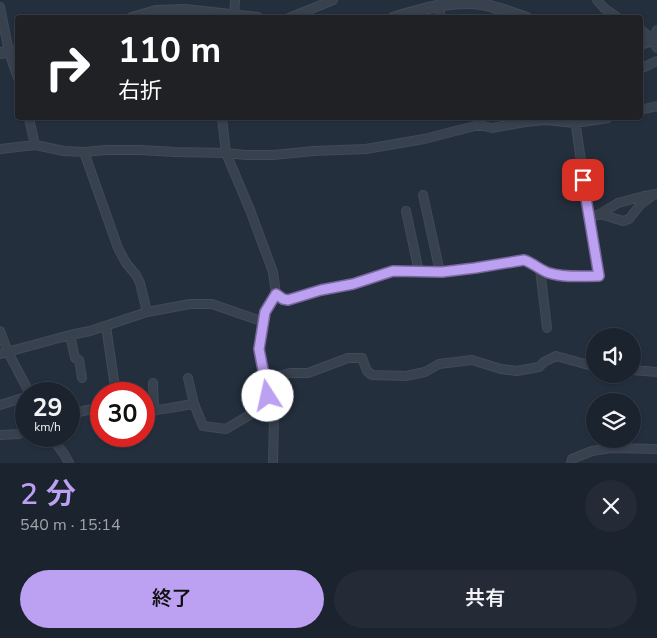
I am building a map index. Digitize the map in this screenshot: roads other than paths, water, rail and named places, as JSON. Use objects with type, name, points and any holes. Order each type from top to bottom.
[{"type":"street","points":[[234,15],[235,0]]},
{"type":"street","points":[[296,15],[334,0]]},
{"type":"street","points":[[597,0],[614,15]]},
{"type":"street","points":[[403,15],[440,4],[458,3],[481,4],[517,15]]},
{"type":"street","points":[[440,4],[440,15]]},
{"type":"street","points":[[0,7],[9,52],[15,69]]},
{"type":"street","points":[[142,15],[156,11],[185,10],[226,15]]},
{"type":"street","points":[[643,31],[656,39]]},
{"type":"street","points":[[643,43],[656,39]]},
{"type":"street","points":[[643,68],[657,61]]},
{"type":"street","points":[[643,109],[657,106]]},
{"type":"street","points":[[29,120],[35,146]]},
{"type":"street","points":[[222,120],[226,153],[264,245],[273,272],[276,294],[265,312],[259,349],[266,382],[268,404],[274,416],[273,463]]},
{"type":"street","points":[[0,149],[35,146],[84,152],[141,150],[246,155],[366,149],[424,139],[478,121],[492,128],[524,122],[575,120],[599,276],[551,274],[528,260],[524,260],[440,272],[393,271],[353,284],[321,290],[288,300],[276,294]]},
{"type":"street","points":[[84,152],[118,248],[140,283],[147,312]]},
{"type":"street","points":[[589,218],[600,214],[618,203],[655,194]]},
{"type":"street","points":[[600,214],[623,221],[629,219],[641,204],[655,194]]},
{"type":"street","points":[[423,195],[440,272]]},
{"type":"street","points":[[406,211],[419,272]]},
{"type":"street","points":[[540,269],[547,328]]},
{"type":"street","points":[[0,354],[90,331],[147,312],[190,304],[212,304],[264,322]]},
{"type":"street","points":[[106,326],[114,382]]},
{"type":"street","points":[[0,332],[24,382]]},
{"type":"street","points":[[70,335],[75,358],[79,360],[82,378]]},
{"type":"street","points":[[266,382],[270,378],[290,373],[308,373],[348,358],[362,358],[367,370],[372,375],[398,376],[425,372],[440,364],[472,360],[501,369],[516,371],[539,367],[556,356],[586,364]]},
{"type":"street","points":[[641,371],[657,372]]},
{"type":"street","points":[[188,378],[194,404],[203,426],[226,429],[268,404]]},
{"type":"street","points":[[0,405],[15,400]]},
{"type":"street","points":[[155,411],[194,404]]},
{"type":"street","points":[[0,434],[15,434]]},
{"type":"street","points":[[59,447],[69,463]]},
{"type":"street","points":[[571,463],[572,459],[592,451],[612,448],[657,449]]}]
